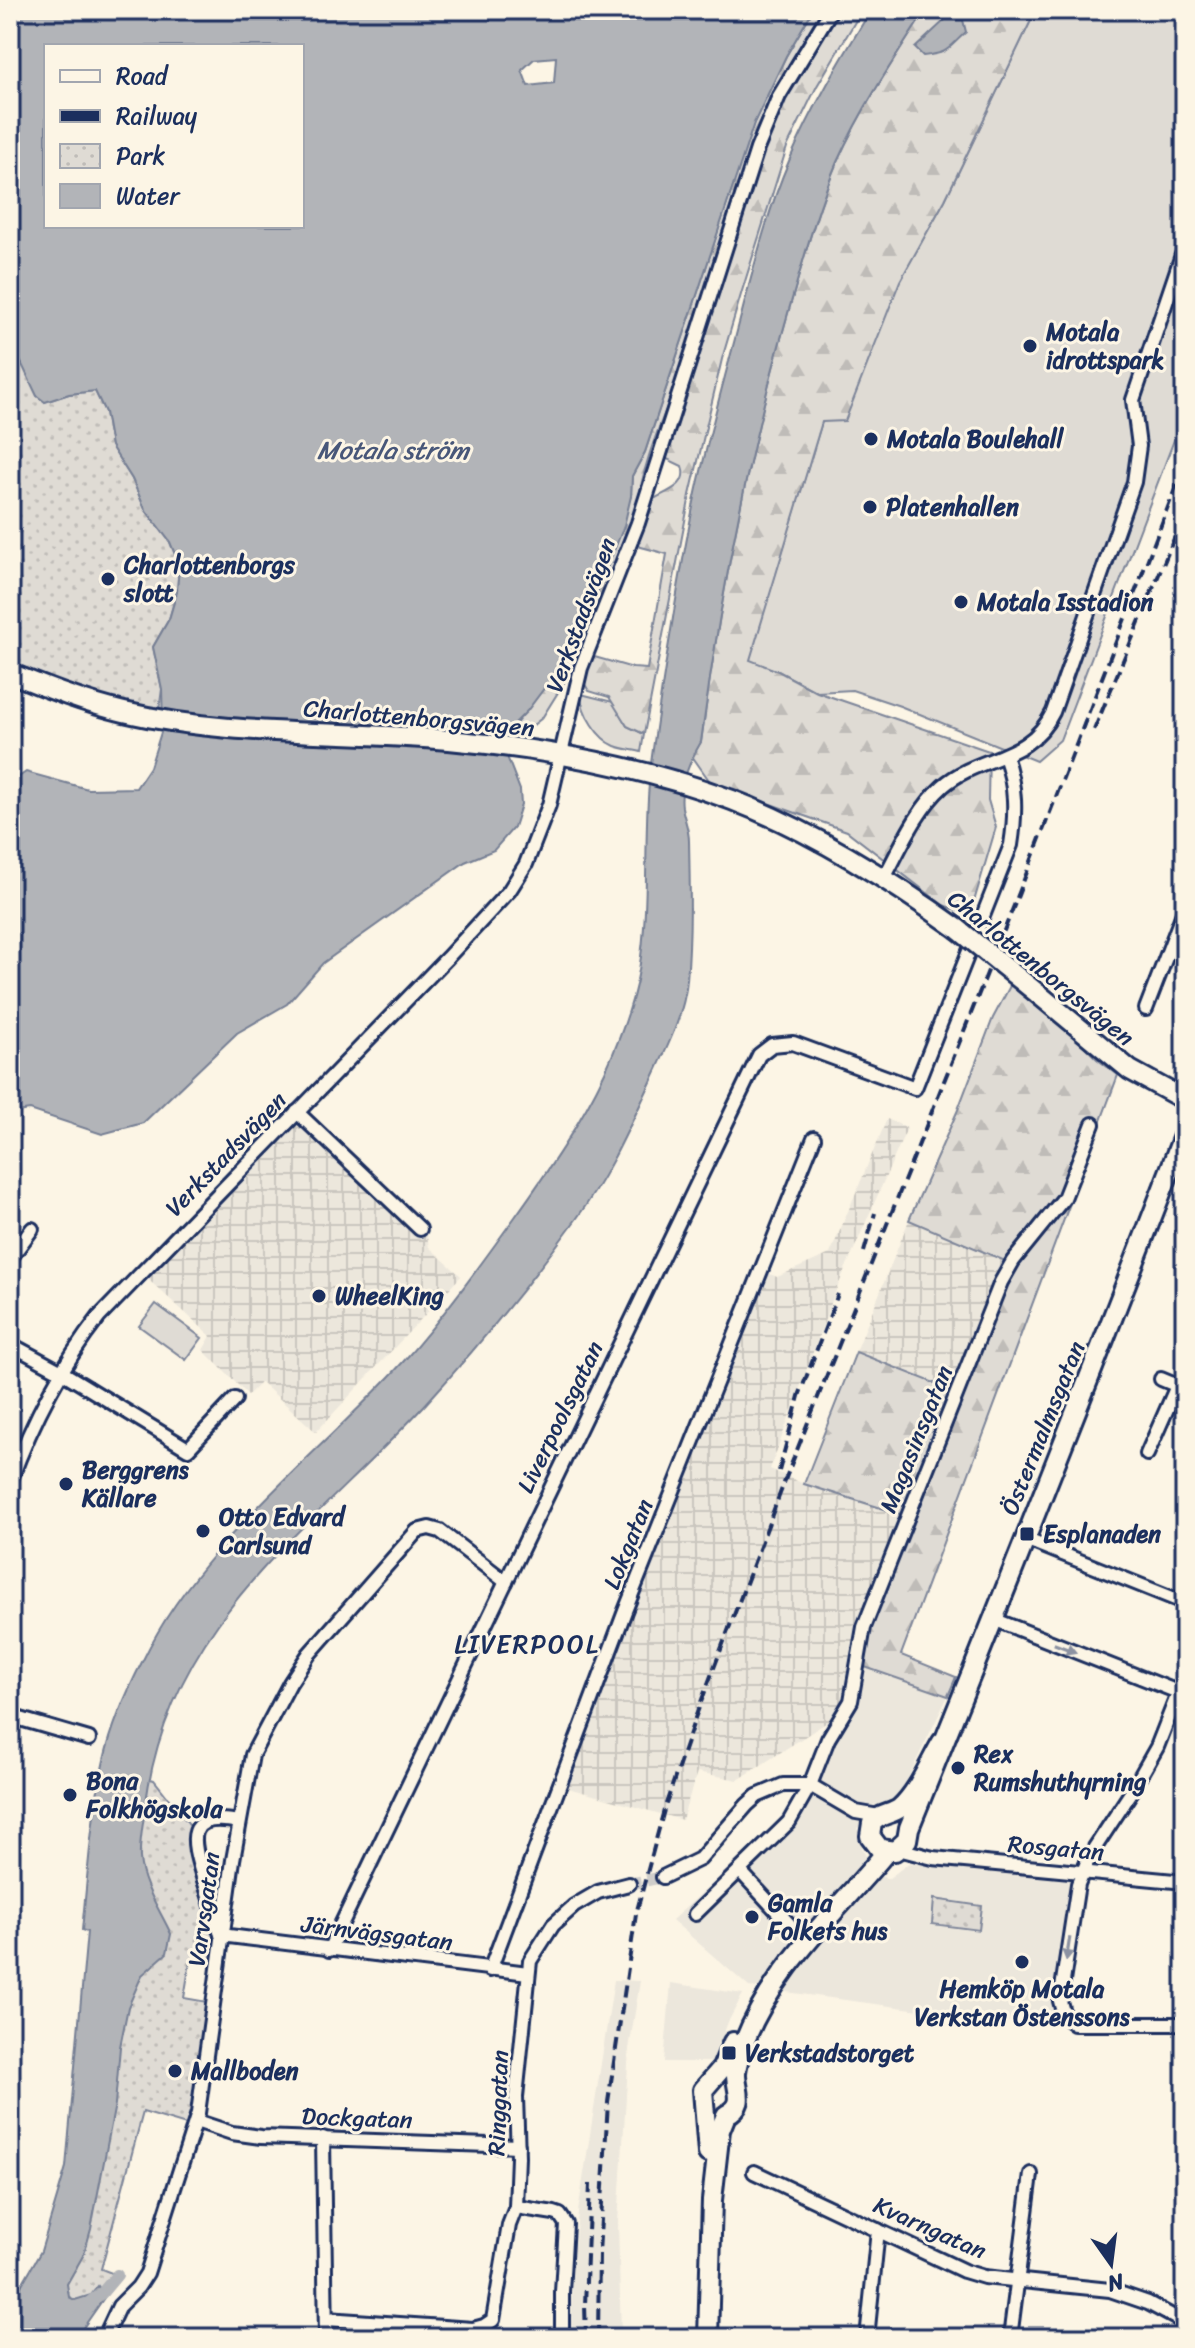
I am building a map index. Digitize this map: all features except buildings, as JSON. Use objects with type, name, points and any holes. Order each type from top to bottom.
[{"type":"main road","name":"Charlottenborgsvägen","points":[[10,673],[80,701]]},
{"type":"main road","name":"Charlottenborgsvägen","points":[[10,687],[163,720],[246,729],[412,737],[561,755],[643,771],[703,789],[809,836],[883,880],[958,929],[1130,1070],[1185,1100]]},
{"type":"main road","name":"Östermalmsgatan","points":[[708,2338],[712,2200],[720,2130],[726,2115],[739,2103],[737,2065],[745,2041],[771,1990],[890,1833],[942,1742],[1185,1131]]},
{"type":"main road","name":"Östermalmsgatan","points":[[712,2200],[703,2090],[716,2077],[762,1984],[789,1946],[890,1833]]},
{"type":"main road","points":[[716,2077],[727,2078],[736,2084]]},
{"type":"main road","points":[[705,2107],[717,2115],[726,2115]]},
{"type":"street","name":"Verkstadsvägen","points":[[10,1482],[37,1414],[60,1371],[115,1299],[509,891],[526,864],[540,835],[581,668],[638,523],[757,149],[779,96],[831,10]]},
{"type":"street","points":[[883,880],[922,811],[942,787],[1035,739],[1048,723],[1134,482],[1139,446],[1133,400],[1185,246]]},
{"type":"street","name":"Liverpoolsgatan","points":[[329,1950],[759,1055],[772,1045],[793,1043],[915,1088],[1011,845],[1015,803],[1012,775],[1005,756]]},
{"type":"street","points":[[1146,1009],[1185,908]]},
{"type":"street","points":[[297,1112],[420,1229]]},
{"type":"street","name":"Magasinsgatan","points":[[695,1914],[789,1822],[810,1785],[828,1739],[851,1701],[864,1627],[1001,1282],[1013,1261],[1064,1198],[1093,1124]]},
{"type":"street","name":"Lokgatan","points":[[490,1970],[625,1611],[814,1138]]},
{"type":"street","points":[[10,1259],[32,1229]]},
{"type":"street","points":[[10,1344],[188,1449],[235,1399]]},
{"type":"street","points":[[1147,1454],[1181,1387],[1161,1379]]},
{"type":"street","name":"Varvsgatan","points":[[104,2338],[119,2306],[147,2273],[196,2121],[221,1935],[252,1755],[290,1683],[326,1632],[417,1531],[429,1528],[440,1531],[506,1582]]},
{"type":"street","points":[[1025,1539],[1185,1603]]},
{"type":"street","points":[[993,1619],[1178,1692]]},
{"type":"street","points":[[1185,1676],[1157,1747],[1094,1847],[1078,1884],[1060,2001],[1064,2016],[1078,2024],[1185,2024]]},
{"type":"street","points":[[10,1716],[89,1739]]},
{"type":"street","points":[[663,1877],[700,1859],[757,1796],[783,1785],[810,1785],[890,1833]]},
{"type":"street","points":[[221,1935],[193,1843],[198,1828],[205,1822],[214,1819],[239,1822]]},
{"type":"street","name":"Rosgatan","points":[[890,1833],[933,1858],[1185,1882]]},
{"type":"street","points":[[740,1871],[789,1924]]},
{"type":"street","name":"Ringgatan","points":[[326,2319],[473,2329],[484,2326],[495,2315],[509,2225],[516,2207],[516,2097],[528,1973],[535,1950],[564,1914],[598,1892],[629,1884]]},
{"type":"street","name":"Järnvägsgatan","points":[[221,1935],[528,1973]]},
{"type":"street","name":"Dockgatan","points":[[196,2121],[232,2133],[261,2137],[518,2146]]},
{"type":"street","points":[[323,2138],[326,2338]]},
{"type":"street","name":"Kvarngatan","points":[[754,2172],[964,2271],[984,2277],[1110,2290],[1148,2303],[1185,2323]]},
{"type":"street","points":[[1010,2338],[1031,2174]]},
{"type":"street","points":[[516,2207],[560,2215],[566,2224],[562,2338]]},
{"type":"street","points":[[867,2338],[878,2230]]},
{"type":"shaded area","points":[[298,1112],[426,1230],[429,1247],[461,1276],[316,1432],[261,1382],[248,1395],[203,1350],[211,1336],[142,1274]]},
{"type":"shaded area","points":[[887,1119],[907,1128],[834,1295],[770,1469],[804,1484],[910,1517],[857,1672],[858,1702],[738,1780],[697,1772],[682,1820],[561,1786],[765,1272],[777,1277],[830,1254]]},
{"type":"shaded area","points":[[909,1220],[1017,1266],[957,1392],[856,1352]]},
{"type":"shaded area","points":[[859,1665],[948,1696],[898,1798],[874,1805],[857,1829],[874,1874],[888,1879],[909,1863],[1078,1876],[1053,2011],[1056,2015],[1038,2026],[749,1987],[672,1920],[818,1789],[832,1745],[858,1702]]},
{"type":"shaded area","points":[[614,1980],[640,1981],[629,2049],[618,2222],[621,2338],[571,2338],[572,2268],[578,2212]]},
{"type":"shaded area","points":[[671,1983],[743,1994],[728,2022],[713,2062],[664,2062]]},
{"type":"green space","points":[[813,10],[823,10],[779,83],[747,159],[684,361],[645,469],[638,506],[575,665],[542,718],[528,729],[511,730],[551,679],[584,625],[631,496],[632,476],[645,452],[754,122],[786,56]]},
{"type":"green space","points":[[837,10],[862,10],[817,86],[787,147],[742,291],[722,359],[690,495],[644,734],[627,726],[609,697],[589,691],[583,681],[591,656],[647,669],[667,554],[634,545],[652,500],[675,487],[682,478],[682,466],[665,458],[758,163],[796,76]]},
{"type":"green space","points":[[926,10],[1036,10],[945,200],[900,281],[845,421],[822,422],[750,660],[817,692],[989,751],[988,800],[996,827],[970,915],[943,905],[847,831],[711,783],[692,756],[701,742],[726,579],[748,472],[810,237],[846,142],[878,84]]},
{"type":"green space","name":"Motala idrottspark","points":[[1036,10],[1185,10],[1185,411],[1060,740],[1036,761],[900,706],[852,690],[817,692],[778,671],[749,661],[824,415],[945,200]]},
{"type":"green space","points":[[10,305],[17,354],[45,402],[69,394],[95,391],[105,412],[111,446],[132,479],[145,509],[170,542],[179,564],[177,592],[169,619],[153,647],[162,689],[159,711],[90,695],[10,665]]},
{"type":"green space","points":[[581,694],[613,702],[627,726],[644,734],[641,752],[615,746],[603,738],[587,717]]},
{"type":"green space","points":[[1011,984],[1057,1019],[1097,1059],[1118,1075],[901,1655],[956,1677],[948,1696],[859,1665],[861,1633],[910,1517],[804,1484],[856,1352],[957,1392],[1017,1266],[909,1220],[957,1112],[993,1018]]},
{"type":"green space","points":[[156,1304],[202,1338],[186,1360],[139,1326]]},
{"type":"green space","points":[[121,1771],[154,1780],[192,1828],[220,1943],[218,1965],[190,1962],[184,1998],[213,2003],[196,2128],[143,2112],[101,2269],[117,2275],[102,2293],[62,2322]]},
{"type":"green space","points":[[934,1899],[982,1906],[979,1930],[932,1924]]},
{"type":"water","name":"Motala ström","points":[[20,10],[813,10],[786,56],[754,123],[645,452],[632,476],[624,526],[584,625],[551,679],[512,726],[508,759],[520,790],[521,805],[514,827],[494,850],[465,862],[323,963],[287,1004],[237,1033],[143,1123],[102,1134],[30,1110],[10,1113],[10,783],[26,772],[88,789],[136,788],[150,767],[163,726],[162,689],[153,647],[169,619],[177,592],[179,564],[170,542],[145,509],[132,479],[111,446],[105,412],[95,391],[69,394],[45,402],[37,396],[17,354],[10,305],[10,30]],"holes":[[[556,57],[554,83],[528,86],[522,70],[534,59]]]},
{"type":"water","points":[[871,10],[926,10],[867,104],[830,180],[804,256],[760,419],[726,579],[701,742],[689,765],[682,790],[682,807],[689,837],[690,928],[687,980],[678,1020],[607,1170],[559,1243],[423,1407],[250,1583],[214,1630],[183,1681],[160,1738],[146,1802],[140,1851],[144,1878],[171,1934],[167,1953],[142,1975],[128,2007],[120,2047],[115,2104],[91,2229],[84,2254],[67,2284],[69,2297],[75,2300],[91,2295],[98,2286],[102,2292],[108,2292],[76,2338],[10,2338],[10,2305],[41,2251],[66,2167],[87,1932],[82,1930],[93,1823],[107,1747],[131,1684],[167,1618],[195,1577],[227,1539],[403,1362],[460,1291],[563,1146],[596,1091],[621,1035],[630,1009],[643,943],[649,783],[671,629],[694,502],[719,398],[781,181],[817,103]]},
{"type":"water","points":[[946,19],[963,20],[966,32],[943,52],[923,56],[915,48]]},
{"type":"waterway","points":[[91,2301],[117,2275]]},
{"type":"tunnel","points":[[629,1884],[663,1877]]},
{"type":"railway","points":[[598,2338],[599,2253],[608,2102],[636,1914],[664,1810],[695,1718],[787,1475],[1015,903],[1185,463]]},
{"type":"railway","points":[[1094,730],[1185,512]]},
{"type":"railway","points":[[864,1252],[875,1213]]},
{"type":"railway","points":[[779,1471],[799,1396],[838,1294]]},
{"type":"railway","points":[[586,2338],[590,2184]]},
{"type":"place","name":"Motala idrottspark","points":[[1030,346]]},
{"type":"place","name":"Motala Boulehall","points":[[871,439]]},
{"type":"place","name":"Platenhallen","points":[[870,507]]},
{"type":"place","name":"Charlottenborgs slott","points":[[108,579]]},
{"type":"place","name":"Motala Isstadion","points":[[961,602]]},
{"type":"place","name":"WheelKing","points":[[319,1296]]},
{"type":"place","name":"Berggrens Källare","points":[[66,1484]]},
{"type":"place","name":"Otto Edvard Carlsund","points":[[203,1531]]},
{"type":"place","name":"Esplanaden","points":[[1027,1534]]},
{"type":"place","name":"Rex Rumshuthyrning","points":[[958,1768]]},
{"type":"place","name":"Bona Folkhögskola","points":[[70,1795]]},
{"type":"place","name":"Gamla Folkets hus","points":[[752,1917]]},
{"type":"place","name":"Hemköp Motala Verkstan Östenssons","points":[[1022,1962]]},
{"type":"place","name":"Verkstadstorget","points":[[729,2053]]},
{"type":"place","name":"Mallboden","points":[[175,2071]]},
{"type":"district","name":"LIVERPOOL","points":[[527,1644]]}]
